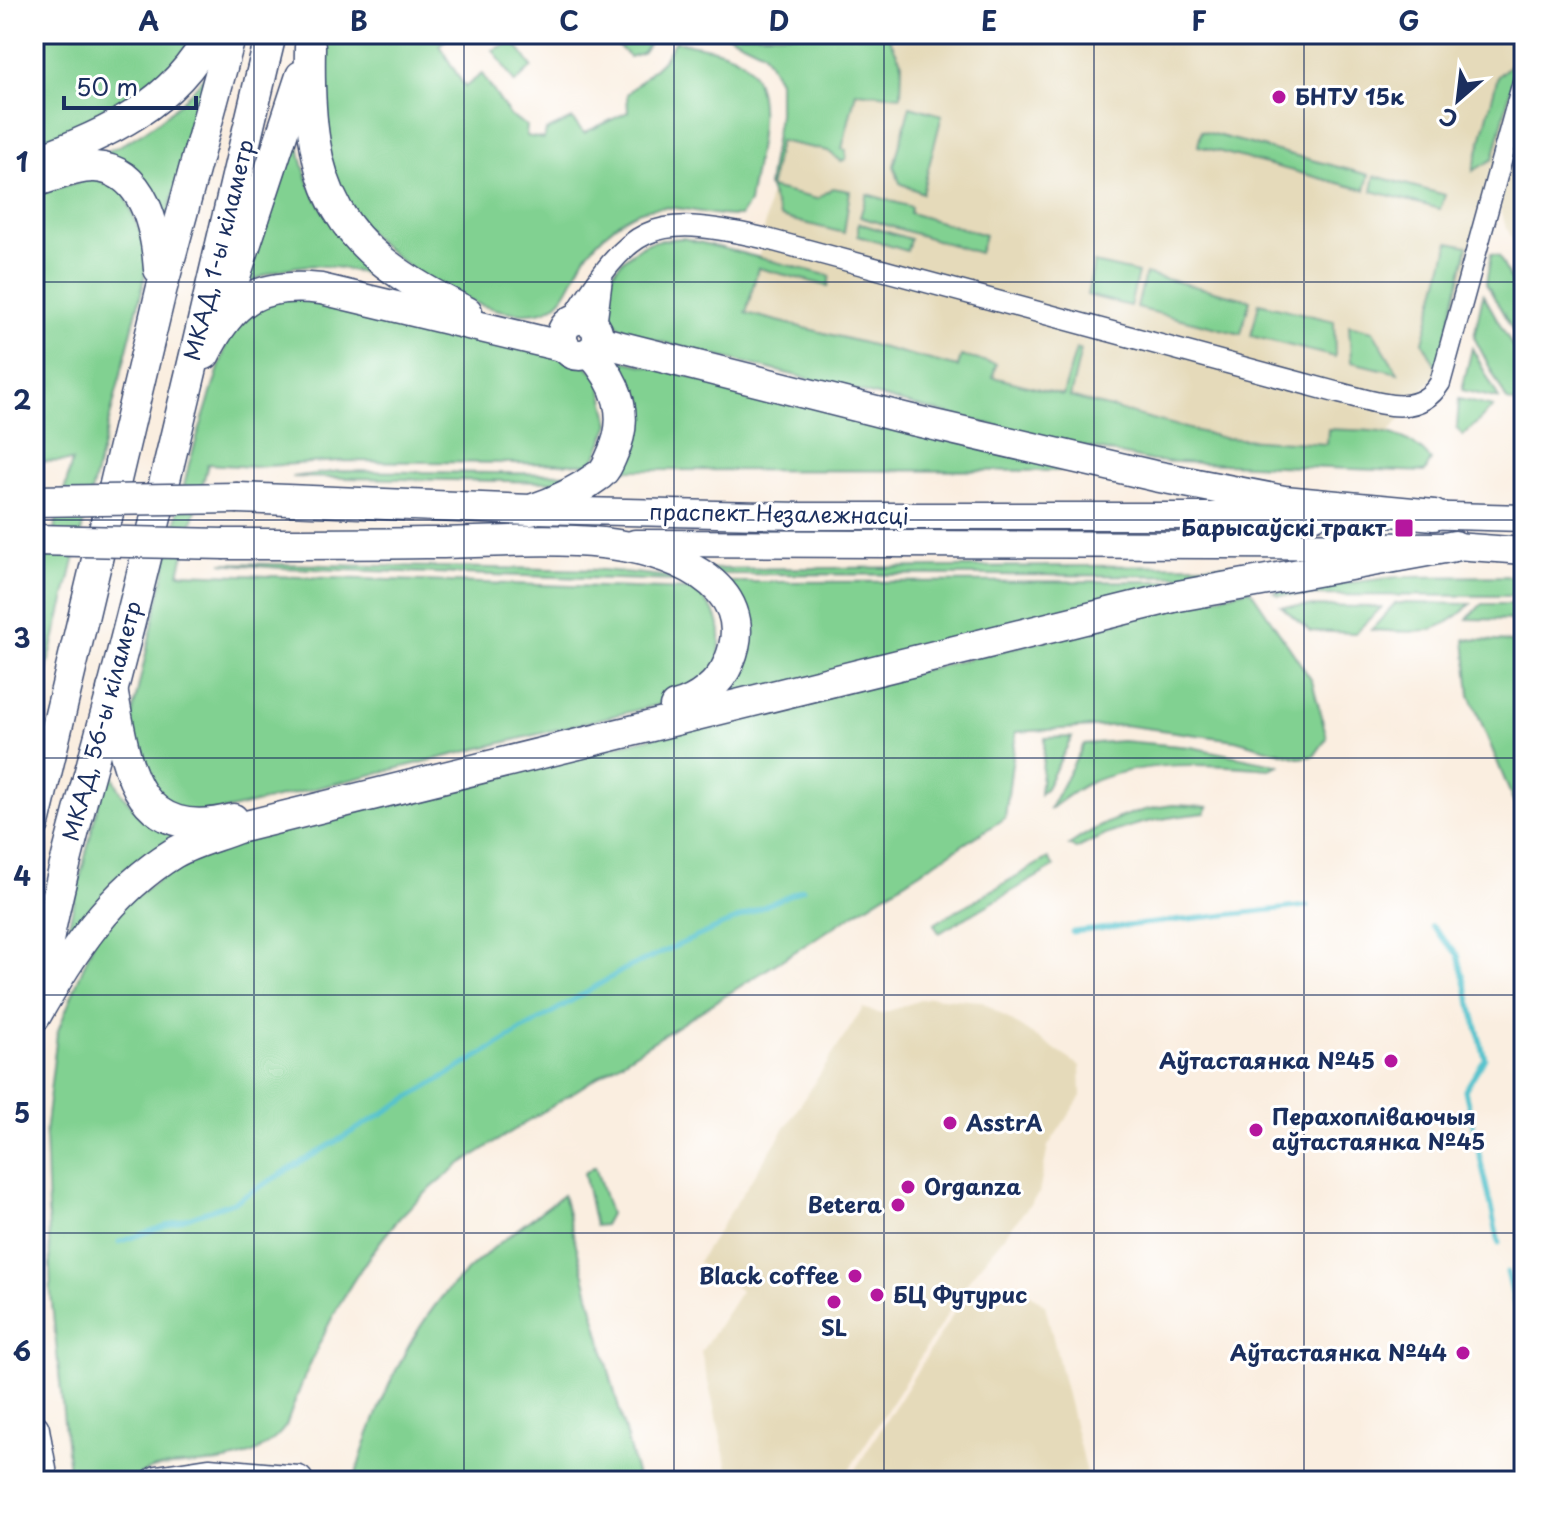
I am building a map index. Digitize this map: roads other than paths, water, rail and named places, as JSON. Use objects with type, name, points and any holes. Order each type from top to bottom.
[{"type":"highway","points":[[34,161],[102,134],[159,98],[178,82],[210,34]]},
{"type":"highway","name":"МКАД, 1-ы кіламетр","points":[[119,462],[161,291],[231,34]]},
{"type":"highway","name":"МКАД, 1-ы кіламетр","points":[[166,466],[271,34]]},
{"type":"highway","points":[[182,403],[221,321],[312,41]]},
{"type":"highway","points":[[312,41],[309,102],[312,140],[334,203],[368,251],[430,293],[472,314],[580,337],[908,419],[1155,476],[1284,501],[1434,515]]},
{"type":"highway","points":[[34,182],[93,167],[114,172],[128,182],[142,200],[155,227],[161,291]]},
{"type":"highway","points":[[221,321],[253,296],[270,289],[294,286],[580,337],[608,372],[617,391],[621,408],[616,448],[600,475],[561,500],[531,510]]},
{"type":"highway","name":"МКАД, 56-ы кіламетр","points":[[34,824],[119,462]]},
{"type":"highway","name":"МКАД, 56-ы кіламетр","points":[[34,1024],[45,949],[78,806],[112,689],[166,466]]},
{"type":"highway","name":"праспект Незалежнасці","points":[[34,501],[238,498],[531,510]]},
{"type":"highway","name":"праспект Незалежнасці","points":[[34,540],[225,544],[603,543]]},
{"type":"highway","points":[[112,689],[125,759],[142,800],[158,813],[179,822],[202,823],[227,820],[689,703],[714,684],[727,667],[735,648],[734,610],[708,578],[672,559],[603,543]]},
{"type":"highway","points":[[35,1017],[81,941],[136,881],[177,851],[238,828],[1178,596],[1455,546]]},
{"type":"highway","points":[[34,748],[63,694]]},
{"type":"highway","points":[[34,1429],[43,1481]]},
{"type":"highway","points":[[157,1481],[209,1473],[298,1481]]},
{"type":"main road","name":"праспект Незалежнасці","points":[[531,510],[801,516],[1434,515],[1524,518]]},
{"type":"main road","name":"праспект Незалежнасці","points":[[603,543],[1455,546],[1524,551]]},
{"type":"street","points":[[580,337],[605,266],[636,238],[654,228],[699,226],[763,238],[1339,393],[1411,406],[1425,400],[1440,383],[1520,111],[1524,78]]},
{"type":"waterway","points":[[119,1242],[236,1201],[625,969],[803,889]]},
{"type":"waterway","points":[[1072,932],[1307,906]]},
{"type":"waterway","points":[[1432,926],[1458,955],[1485,1058],[1465,1090],[1499,1243]]},
{"type":"waterway","points":[[1507,1272],[1524,1343]]},
{"type":"place","name":"БНТУ 15к","points":[[1279,97]]},
{"type":"place","name":"Барысаўскі тракт","points":[[1404,528]]},
{"type":"place","name":"Аўтастаянка №45","points":[[1391,1061]]},
{"type":"place","name":"AsstrA","points":[[950,1123]]},
{"type":"place","name":"Перахопліваючыя аўтастаянка №45","points":[[1256,1130]]},
{"type":"place","name":"Organza","points":[[908,1187]]},
{"type":"place","name":"Betera","points":[[898,1205]]},
{"type":"place","name":"Black coffee","points":[[855,1276]]},
{"type":"place","name":"БЦ Футурис","points":[[877,1295]]},
{"type":"place","name":"SL","points":[[834,1302]]},
{"type":"place","name":"Аўтастаянка №44","points":[[1463,1353]]}]
